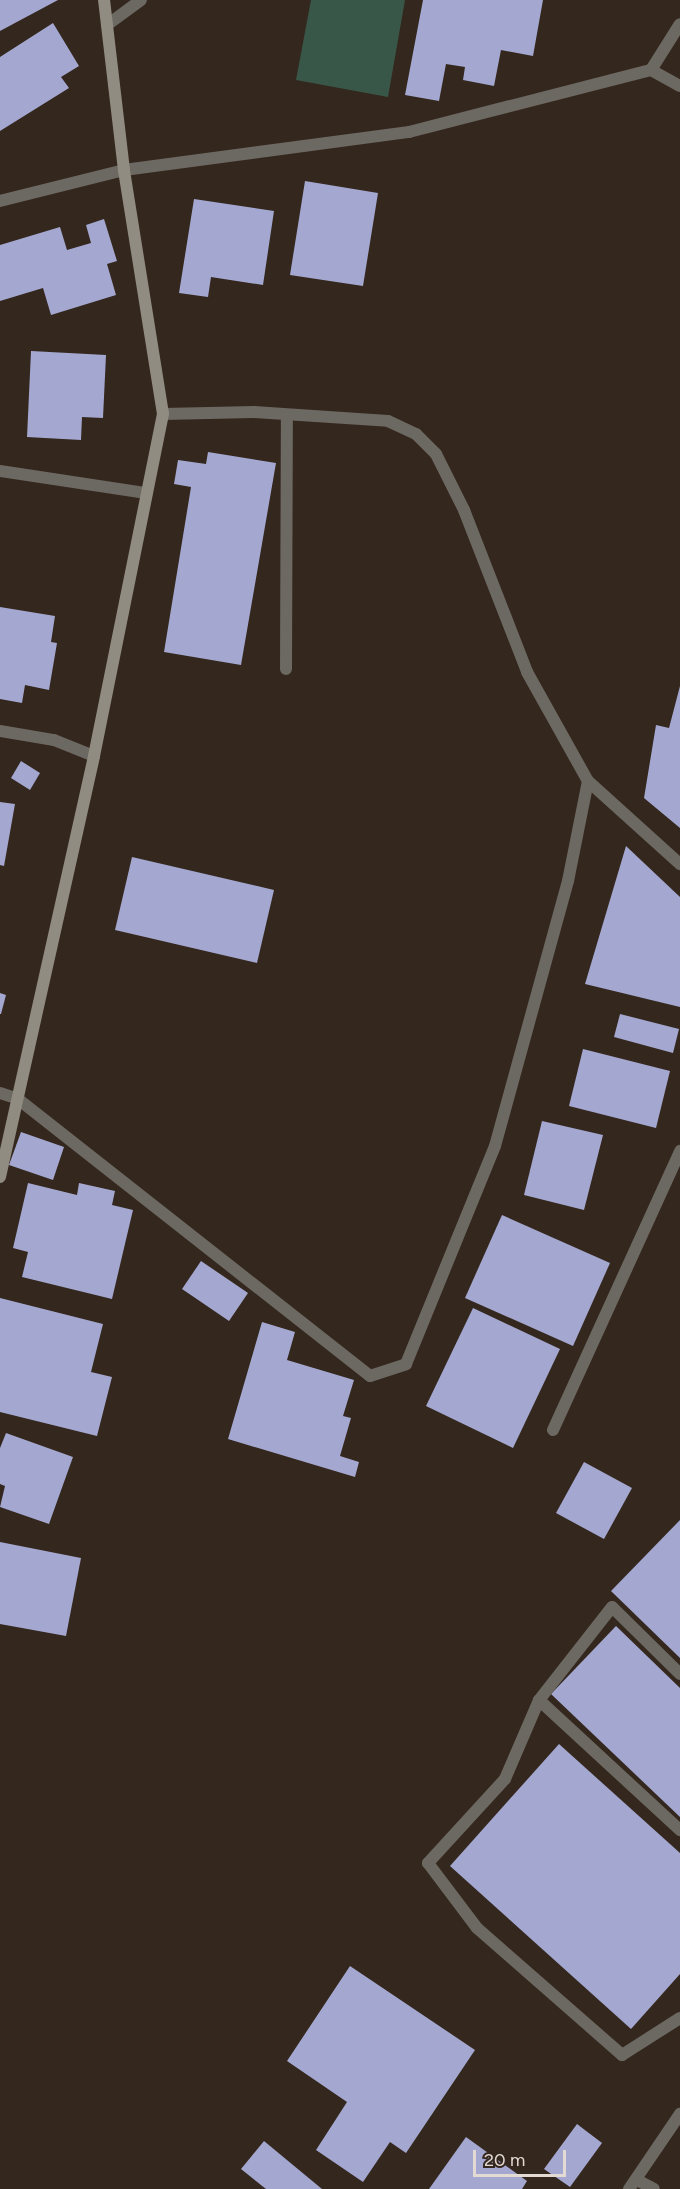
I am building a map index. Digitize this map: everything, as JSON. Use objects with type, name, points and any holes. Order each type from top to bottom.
[{"type":"main road","points":[[0,1177],[94,756],[163,414],[124,170],[104,0]]},
{"type":"street","points":[[107,25],[141,0]]},
{"type":"street","points":[[651,70],[680,24]]},
{"type":"street","points":[[0,201],[124,170],[410,132],[651,70],[680,86]]},
{"type":"street","points":[[163,414],[287,415],[388,421],[416,434],[436,454],[464,510],[527,672],[588,781],[680,864]]},
{"type":"street","points":[[286,669],[287,415]]},
{"type":"street","points":[[0,471],[146,493]]},
{"type":"street","points":[[0,731],[54,740],[94,756]]},
{"type":"street","points":[[0,1093],[18,1099],[370,1376],[406,1364],[495,1146],[568,881],[588,781]]},
{"type":"street","points":[[554,1430],[680,1151]]},
{"type":"street","points":[[680,1674],[612,1606],[539,1700],[505,1779],[428,1863],[477,1928],[622,2055],[680,2018]]},
{"type":"street","points":[[539,1700],[680,1830]]},
{"type":"street","points":[[654,2189],[633,2184],[680,2114]]},
{"type":"green space","points":[[311,0],[405,0],[388,97],[296,80]]},
{"type":"building","points":[[0,0],[58,0],[0,31]]},
{"type":"building","points":[[423,0],[543,0],[533,56],[501,50],[494,86],[463,80],[465,67],[446,64],[439,101],[405,95]]},
{"type":"building","points":[[53,23],[79,66],[61,77],[69,88],[0,131],[0,57]]},
{"type":"building","points":[[305,181],[378,193],[363,286],[290,275]]},
{"type":"building","points":[[194,199],[274,211],[263,285],[211,277],[208,297],[179,293]]},
{"type":"building","points":[[104,219],[117,261],[107,264],[116,295],[51,315],[43,288],[0,301],[0,245],[60,227],[67,250],[91,243],[86,225]]},
{"type":"building","points":[[31,351],[106,355],[103,418],[82,417],[81,440],[27,437]]},
{"type":"building","points":[[208,452],[276,463],[241,665],[164,652],[191,487],[174,484],[178,460],[206,464]]},
{"type":"building","points":[[0,607],[55,616],[51,642],[57,643],[49,690],[25,685],[22,703],[0,699]]},
{"type":"building","points":[[680,686],[680,828],[644,798],[656,725],[669,728]]},
{"type":"building","points":[[21,761],[40,773],[30,790],[11,778]]},
{"type":"building","points":[[0,802],[15,804],[4,866],[0,865]]},
{"type":"building","points":[[626,846],[680,897],[680,1007],[585,984]]},
{"type":"building","points":[[132,857],[274,890],[257,963],[115,930]]},
{"type":"building","points":[[0,993],[6,995],[1,1014],[0,1014]]},
{"type":"building","points":[[620,1014],[679,1029],[673,1053],[614,1037]]},
{"type":"building","points":[[583,1049],[670,1071],[656,1128],[569,1106]]},
{"type":"building","points":[[542,1121],[603,1135],[584,1210],[524,1195]]},
{"type":"building","points":[[21,1132],[64,1147],[53,1180],[9,1165]]},
{"type":"building","points":[[28,1183],[77,1195],[79,1183],[115,1191],[112,1205],[133,1210],[112,1299],[22,1277],[28,1252],[13,1248]]},
{"type":"building","points":[[502,1215],[610,1263],[573,1346],[465,1298]]},
{"type":"building","points":[[201,1261],[248,1293],[229,1321],[182,1289]]},
{"type":"building","points":[[0,1298],[103,1324],[91,1372],[112,1377],[97,1436],[0,1412]]},
{"type":"building","points":[[473,1308],[560,1349],[513,1448],[426,1406]]},
{"type":"building","points":[[262,1322],[295,1332],[287,1360],[354,1380],[343,1416],[351,1418],[340,1456],[359,1462],[355,1477],[228,1439]]},
{"type":"building","points":[[6,1433],[73,1457],[49,1524],[0,1507],[5,1486],[0,1484],[0,1448]]},
{"type":"building","points":[[584,1462],[632,1488],[604,1539],[556,1513]]},
{"type":"building","points":[[680,1520],[680,1658],[611,1591]]},
{"type":"building","points":[[0,1542],[81,1558],[66,1636],[0,1624]]},
{"type":"building","points":[[616,1626],[680,1688],[680,1817],[551,1694]]},
{"type":"building","points":[[559,1744],[680,1853],[680,1974],[631,2029],[450,1866]]},
{"type":"building","points":[[350,1966],[475,2050],[406,2153],[390,2142],[363,2182],[316,2150],[347,2102],[287,2061]]},
{"type":"building","points":[[577,2124],[602,2143],[570,2187],[544,2169]]},
{"type":"building","points":[[466,2137],[527,2181],[522,2189],[429,2189]]},
{"type":"building","points":[[264,2141],[322,2189],[266,2189],[241,2169]]}]
